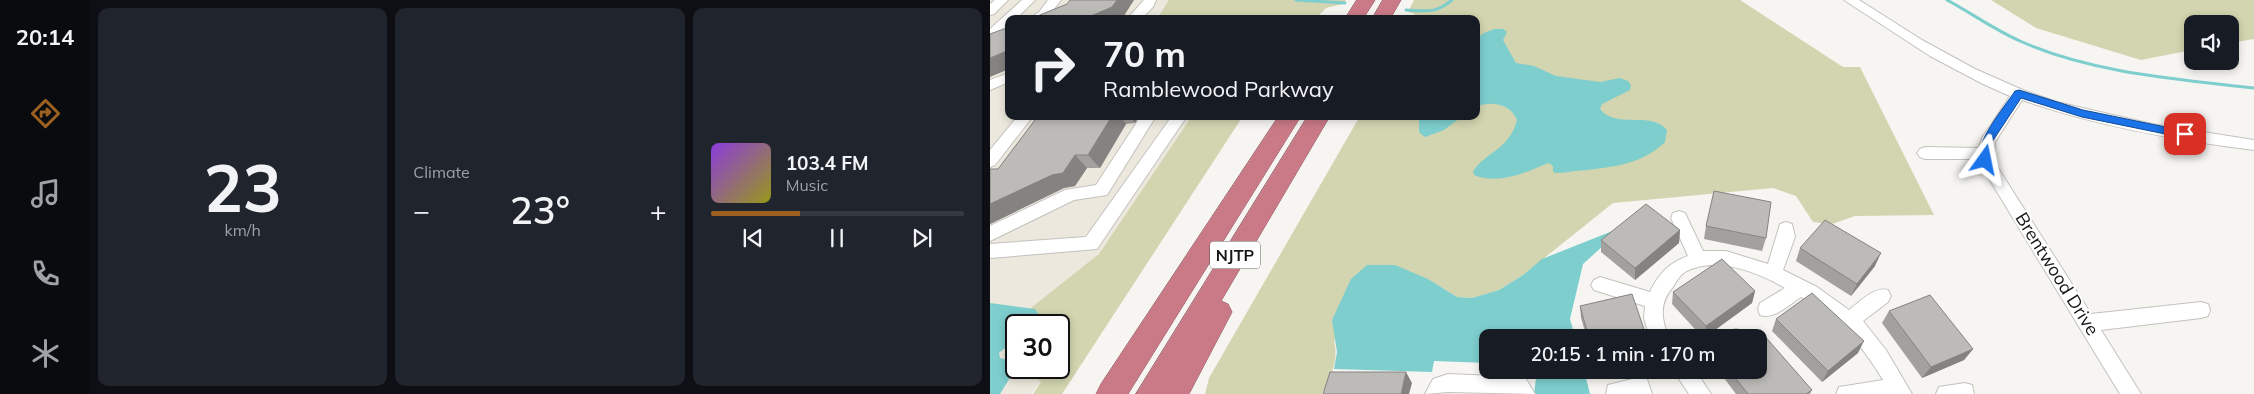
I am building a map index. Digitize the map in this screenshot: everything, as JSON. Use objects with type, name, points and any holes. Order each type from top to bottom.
[{"type":"highway","points":[[1357,15],[1366,0]]},
{"type":"highway","points":[[1383,15],[1392,0]]},
{"type":"highway","name":"NJTP","points":[[1151,394],[1317,120]]},
{"type":"highway","points":[[1173,394],[1326,120]]},
{"type":"highway","points":[[1094,394],[1211,219],[1284,126]]},
{"type":"highway","name":"NJTP","points":[[1111,394],[1284,126]]},
{"type":"street","points":[[990,11],[1002,0]]},
{"type":"street","points":[[1012,15],[1029,0]]},
{"type":"street","points":[[1043,15],[1055,0]]},
{"type":"street","points":[[1137,15],[1149,4],[1150,0]]},
{"type":"street","points":[[1850,0],[1930,50],[1988,81],[2057,107],[2107,120],[2254,145]]},
{"type":"street","points":[[992,32],[1005,21]]},
{"type":"street","points":[[992,32],[1005,30]]},
{"type":"street","points":[[990,85],[1005,79]]},
{"type":"street","points":[[1925,153],[1958,152],[1985,154],[1987,142],[1992,133],[2019,93]]},
{"type":"street","points":[[990,161],[1023,120]]},
{"type":"street","points":[[990,234],[1071,194],[1101,191],[1146,120]]},
{"type":"street","points":[[990,251],[1091,244],[1177,120]]},
{"type":"street","name":"Brentwood Drive","points":[[1985,154],[1989,166],[2131,394]]},
{"type":"street","points":[[1680,218],[1698,259]]},
{"type":"street","points":[[1773,274],[1786,237],[1786,229]]},
{"type":"street","points":[[1656,329],[1651,312],[1670,272],[1682,264],[1707,257],[1738,260],[1801,287],[1824,300],[1849,321],[1880,356],[1900,391],[1846,394]]},
{"type":"street","points":[[1600,285],[1655,301]]},
{"type":"street","points":[[1767,309],[1801,287]]},
{"type":"street","points":[[1849,321],[1882,296]]},
{"type":"street","points":[[2087,323],[2201,310]]},
{"type":"street","points":[[1690,379],[1701,394]]},
{"type":"street","points":[[1435,394],[1440,386],[1448,383],[1519,386],[1525,394]]},
{"type":"street","points":[[1615,392],[1640,386],[1642,394]]},
{"type":"shaded area","points":[[990,0],[1324,0],[1313,15],[1005,15],[1005,120],[1235,120],[1068,314],[1005,314],[1005,379],[1043,379],[1031,394],[990,394]]},
{"type":"green space","points":[[1169,0],[1346,0],[1343,4],[1326,8],[1319,15],[1160,15]]},
{"type":"green space","points":[[1414,0],[1740,0],[1843,67],[1860,67],[1934,215],[1855,216],[1832,224],[1813,222],[1796,196],[1773,188],[1613,203],[1523,275],[1499,290],[1472,298],[1457,297],[1428,279],[1334,340],[1335,362],[1322,394],[1205,394],[1209,378],[1358,120],[1480,120],[1480,15],[1415,15],[1408,12]]},
{"type":"green space","points":[[1991,0],[2254,0],[2254,39],[2239,42],[2239,15],[2184,15],[2184,52],[2141,60],[2036,28]]},
{"type":"green space","points":[[1189,120],[1240,120],[1062,394],[1033,394],[1041,382],[1038,379],[1070,379],[1070,314],[1032,314],[1031,308],[1099,254]]},
{"type":"water","points":[[1494,29],[1503,29],[1507,32],[1503,40],[1516,63],[1534,66],[1556,76],[1600,82],[1620,78],[1628,81],[1631,85],[1630,90],[1602,104],[1600,109],[1607,115],[1615,118],[1652,121],[1660,124],[1667,130],[1665,142],[1645,156],[1611,167],[1555,173],[1553,166],[1549,163],[1507,177],[1493,179],[1474,175],[1473,172],[1477,166],[1508,139],[1517,120],[1510,110],[1500,105],[1480,106],[1480,36]]},
{"type":"water","points":[[1419,120],[1458,120],[1444,130],[1425,137],[1419,132]]},
{"type":"water","points":[[1625,226],[1583,264],[1570,319],[1573,329],[1479,329],[1479,363],[1434,361],[1432,372],[1334,369],[1337,352],[1332,320],[1351,279],[1367,265],[1395,265],[1428,279],[1457,297],[1472,298],[1499,290],[1523,275],[1542,259]]},
{"type":"water","points":[[990,303],[1035,309],[1038,314],[1005,314],[1005,348],[999,353],[1000,358],[1005,359],[1005,379],[1009,379],[1000,394],[990,394]]},
{"type":"water","points":[[1536,379],[1586,379],[1590,394],[1534,394]]},
{"type":"building","points":[[1070,0],[1117,0],[1112,7],[1093,15],[1040,15],[1067,4]]},
{"type":"building","points":[[1005,28],[1005,52],[990,58],[990,34]]},
{"type":"building","points":[[1035,120],[1110,120],[1088,155],[1075,155],[1063,173],[1052,175],[990,204],[990,169],[998,169]]},
{"type":"building","points":[[1714,191],[1771,202],[1766,238],[1706,226]]},
{"type":"building","points":[[1646,204],[1680,230],[1635,268],[1601,240]]},
{"type":"building","points":[[1825,220],[1881,253],[1857,284],[1800,248]]},
{"type":"building","points":[[1722,259],[1755,291],[1706,326],[1673,292]]},
{"type":"building","points":[[1812,293],[1864,341],[1828,371],[1776,319]]},
{"type":"building","points":[[1632,294],[1644,329],[1586,329],[1580,306]]},
{"type":"building","points":[[1930,295],[1973,349],[1931,367],[1889,311]]},
{"type":"building","points":[[1767,339],[1812,390],[1806,394],[1748,394],[1736,379],[1767,379]]},
{"type":"building","points":[[1330,372],[1406,372],[1401,394],[1323,394]]},
{"type":"waterway","points":[[1296,0],[1345,3]]},
{"type":"waterway","points":[[1406,10],[1436,10],[1452,0]]},
{"type":"waterway","points":[[1947,0],[2020,41],[2076,61],[2135,73],[2254,88]]},
{"type":"route","points":[[1985,160],[1987,142],[2019,93],[2082,114],[2185,134]]}]
